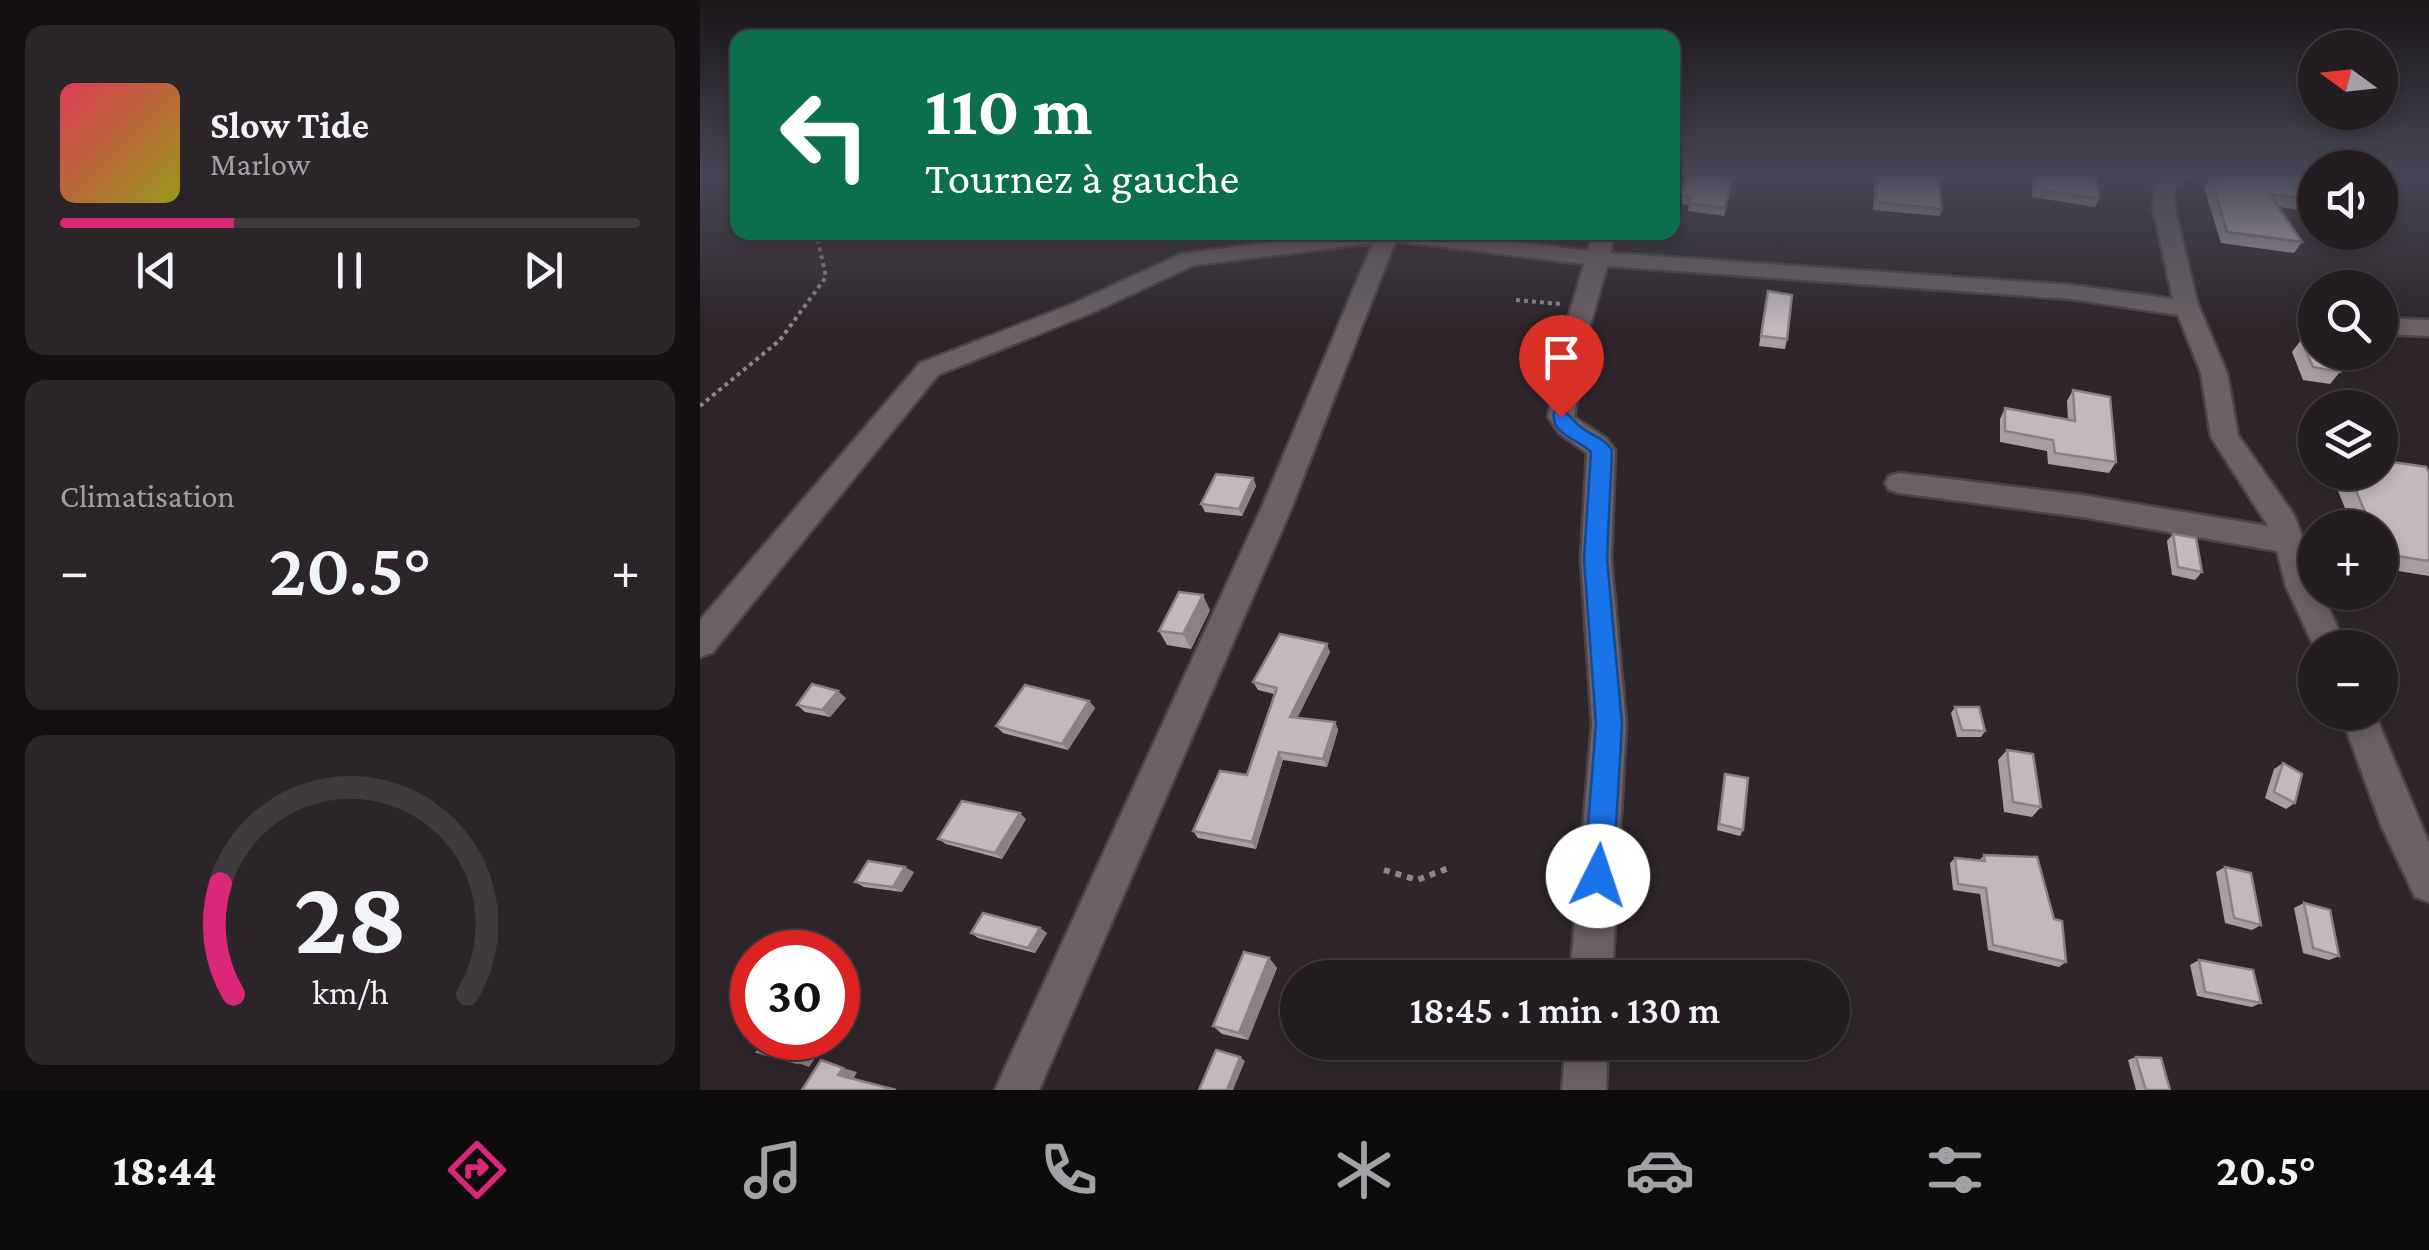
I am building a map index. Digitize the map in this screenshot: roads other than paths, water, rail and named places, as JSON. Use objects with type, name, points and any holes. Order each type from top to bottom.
[{"type":"street","points":[[2168,226],[2188,309],[2214,374],[2225,436],[2279,514],[2302,586],[2323,630]]},
{"type":"street","points":[[700,642],[930,369],[1083,308],[1189,260],[1336,240]]},
{"type":"street","points":[[1017,1090],[1276,508],[1385,240]]},
{"type":"street","points":[[1503,240],[1602,246],[2071,292],[2188,309]]},
{"type":"street","points":[[1593,960],[1609,724],[1596,559],[1601,450],[1594,442],[1574,433],[1561,417],[1564,386],[1602,246]]},
{"type":"street","points":[[2398,327],[2429,328]]},
{"type":"street","points":[[1898,483],[2082,506],[2289,542]]},
{"type":"street","points":[[2365,730],[2400,825],[2429,884]]},
{"type":"street","points":[[1584,1090],[1586,1060]]}]
